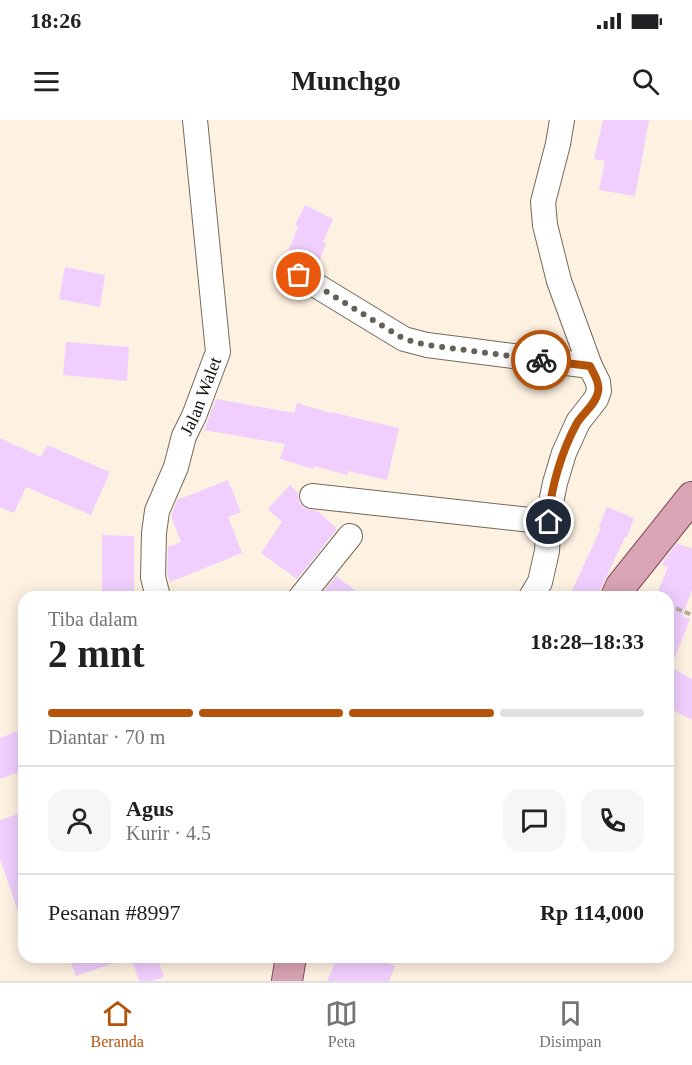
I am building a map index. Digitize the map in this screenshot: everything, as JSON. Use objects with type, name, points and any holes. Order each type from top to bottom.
[{"type":"main road","points":[[619,591],[692,497]]},
{"type":"main road","points":[[287,981],[290,963]]},
{"type":"street","name":"Jalan Walet","points":[[156,591],[153,577],[156,511],[176,467],[184,436],[218,352],[195,120]]},
{"type":"street","points":[[535,591],[540,582],[547,551],[549,512],[564,453],[578,422],[596,399],[599,391],[598,382],[559,281],[545,225],[543,202],[562,120]]},
{"type":"street","points":[[299,275],[404,339],[427,345],[590,366]]},
{"type":"street","points":[[312,496],[549,522]]},
{"type":"street","points":[[306,591],[350,536]]},
{"type":"path","points":[[674,608],[692,615]]},
{"type":"building","points":[[603,120],[649,120],[635,196],[599,190],[605,161],[594,159]]},
{"type":"building","points":[[305,205],[333,219],[323,242],[326,243],[316,269],[306,263],[285,259],[298,227],[295,225]]},
{"type":"building","points":[[65,267],[105,275],[100,307],[59,299]]},
{"type":"building","points":[[66,342],[129,347],[127,381],[63,375]]},
{"type":"building","points":[[216,399],[294,413],[297,403],[399,428],[387,480],[348,471],[347,475],[314,466],[313,469],[280,459],[285,444],[204,430]]},
{"type":"building","points":[[0,438],[41,457],[47,445],[110,472],[91,515],[26,487],[14,513],[0,507]]},
{"type":"building","points":[[228,480],[241,512],[228,517],[242,553],[170,582],[167,574],[168,547],[181,542],[171,516],[177,500]]},
{"type":"building","points":[[290,485],[298,493],[303,507],[318,511],[337,529],[297,579],[261,553],[282,522],[268,509]]},
{"type":"building","points":[[607,507],[634,518],[600,591],[572,591],[601,528],[599,527]]},
{"type":"building","points":[[102,535],[134,536],[134,591],[102,591]]},
{"type":"building","points":[[677,543],[692,549],[692,590],[682,616],[690,619],[674,659],[674,591],[658,591],[668,567],[662,565]]},
{"type":"building","points":[[336,576],[356,591],[324,591]]},
{"type":"building","points":[[674,669],[692,679],[692,720],[674,710]]},
{"type":"building","points":[[18,731],[18,772],[0,779],[0,738]]},
{"type":"building","points":[[18,814],[18,911],[0,859],[0,820]]},
{"type":"building","points":[[71,963],[114,963],[76,976]]},
{"type":"building","points":[[133,963],[159,963],[164,977],[152,981],[139,981]]},
{"type":"building","points":[[335,963],[388,963],[395,966],[389,981],[327,981]]},
{"type":"way so far","points":[[299,275],[404,339],[427,345],[541,360]]},
{"type":"route","points":[[541,360],[590,366],[598,382],[599,391],[596,399],[578,422],[564,453],[555,483],[549,522]]}]
